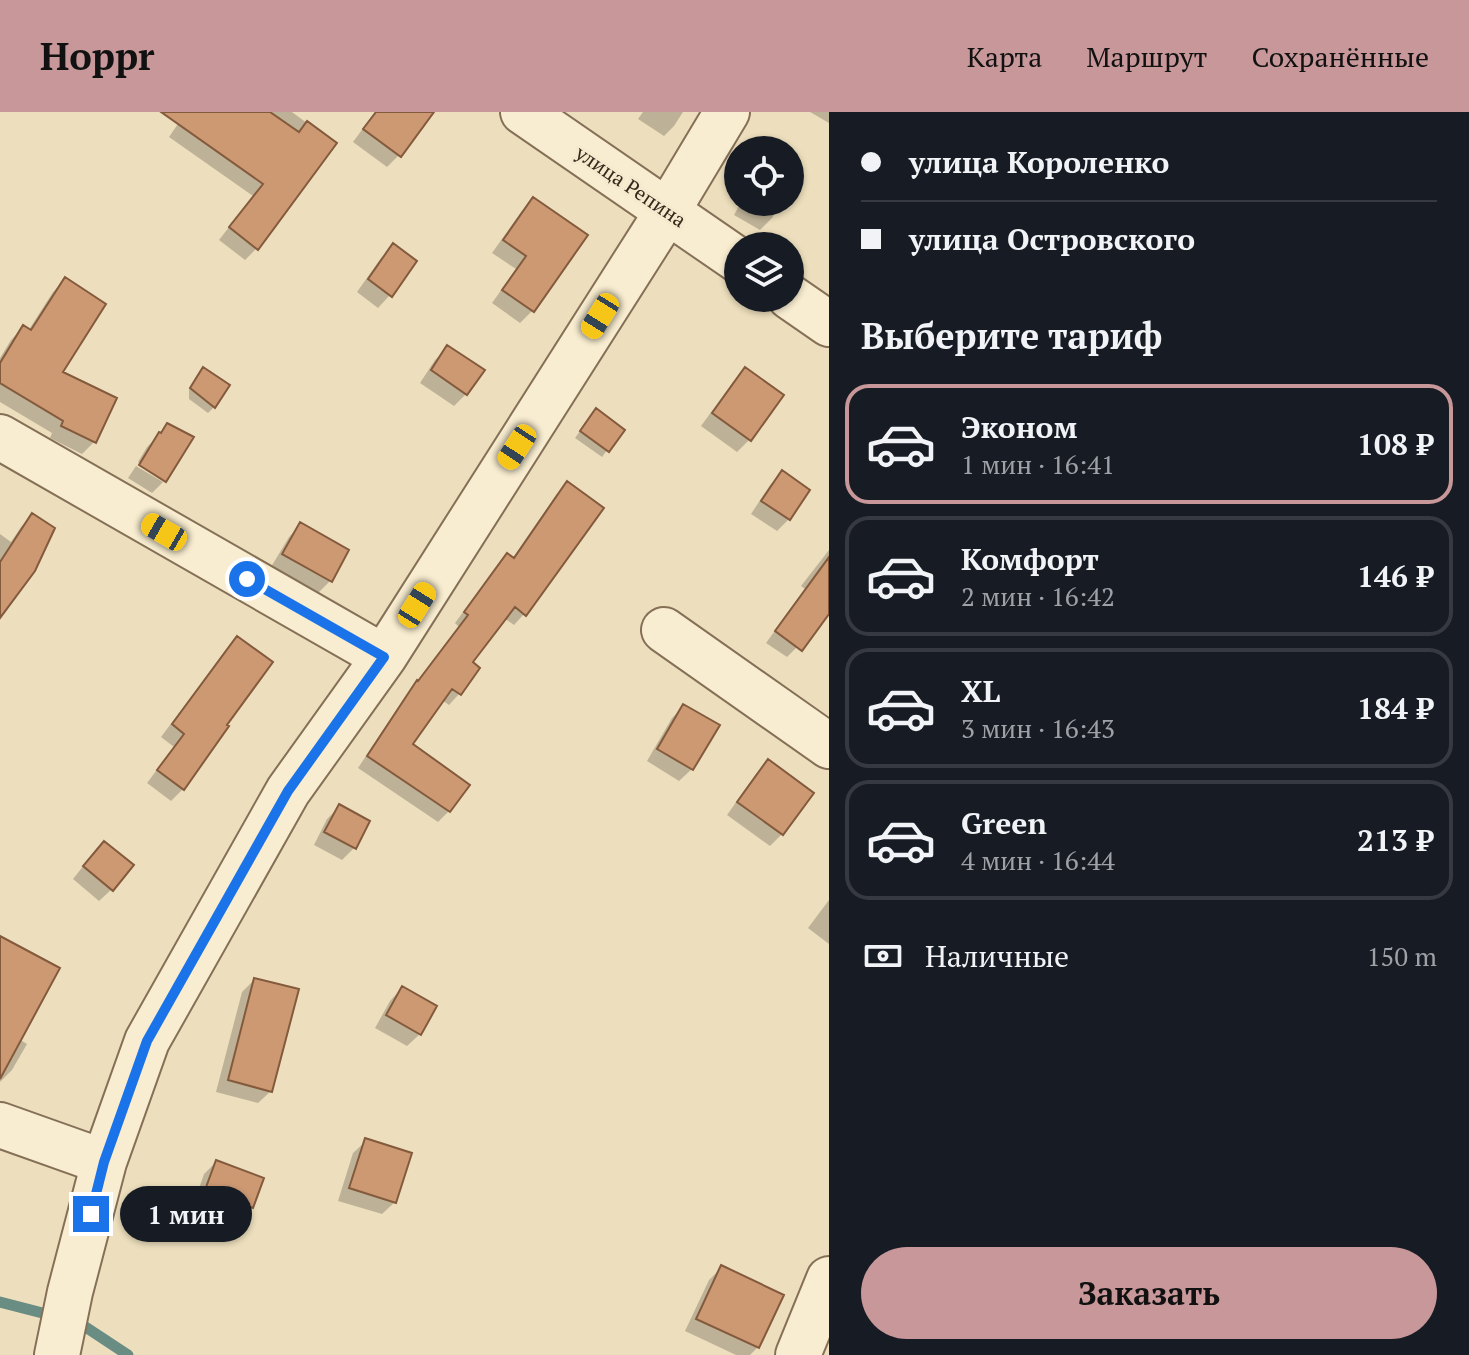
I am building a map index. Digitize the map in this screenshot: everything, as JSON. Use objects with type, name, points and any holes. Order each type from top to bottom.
[{"type":"street","name":"улица Репина","points":[[523,112],[724,251]]},
{"type":"street","points":[[57,1353],[104,1162],[147,1041],[288,791],[384,657],[667,212],[727,112]]},
{"type":"street","points":[[804,307],[829,324]]},
{"type":"street","points":[[0,437],[384,657]]},
{"type":"street","points":[[664,630],[829,746]]},
{"type":"street","points":[[0,1125],[104,1162]]},
{"type":"street","points":[[798,1355],[829,1279]]},
{"type":"building","points":[[161,112],[270,112],[299,132],[307,121],[337,143],[258,250],[229,227],[263,184]]},
{"type":"building","points":[[376,112],[434,112],[401,157],[363,129]]},
{"type":"building","points":[[533,197],[588,235],[534,312],[502,290],[526,256],[503,240]]},
{"type":"building","points":[[393,243],[417,261],[392,297],[368,279]]},
{"type":"building","points":[[65,277],[106,304],[63,372],[117,398],[96,443],[61,426],[63,421],[0,383],[0,363],[23,325],[31,330]]},
{"type":"building","points":[[447,345],[485,370],[467,395],[431,370]]},
{"type":"building","points":[[203,367],[230,385],[215,408],[190,388]]},
{"type":"building","points":[[745,367],[784,395],[751,441],[712,413]]},
{"type":"building","points":[[596,408],[625,430],[609,452],[580,431]]},
{"type":"building","points":[[167,423],[194,437],[166,482],[139,465]]},
{"type":"building","points":[[782,470],[810,490],[790,520],[761,501]]},
{"type":"building","points":[[567,481],[604,508],[526,616],[515,607],[473,662],[480,668],[461,695],[452,689],[413,744],[470,785],[450,812],[367,756],[417,680],[468,615],[464,612],[507,553],[514,558]]},
{"type":"building","points":[[32,513],[55,528],[35,571],[0,618],[0,562]]},
{"type":"building","points":[[300,522],[349,550],[332,582],[282,554]]},
{"type":"building","points":[[829,557],[829,614],[802,651],[775,631]]},
{"type":"building","points":[[237,636],[273,662],[184,790],[157,770],[184,734],[172,724]]},
{"type":"building","points":[[683,704],[720,725],[693,770],[657,749]]},
{"type":"building","points":[[768,759],[814,793],[783,835],[737,802]]},
{"type":"building","points":[[339,804],[370,821],[356,849],[324,832]]},
{"type":"building","points":[[104,841],[134,865],[113,891],[83,866]]},
{"type":"building","points":[[0,936],[60,968],[0,1079]]},
{"type":"building","points":[[254,978],[299,989],[272,1092],[228,1080]]},
{"type":"building","points":[[402,986],[437,1006],[421,1035],[386,1015]]},
{"type":"building","points":[[365,1138],[412,1153],[396,1203],[349,1188]]},
{"type":"building","points":[[216,1160],[264,1178],[253,1208],[205,1190]]},
{"type":"building","points":[[721,1265],[784,1295],[759,1348],[696,1319]]},
{"type":"waterway","points":[[0,1302],[58,1317]]},
{"type":"waterway","points":[[74,1321],[128,1355]]},
{"type":"route","points":[[91,1214],[104,1162],[147,1041],[288,791],[384,657],[247,579]]}]
